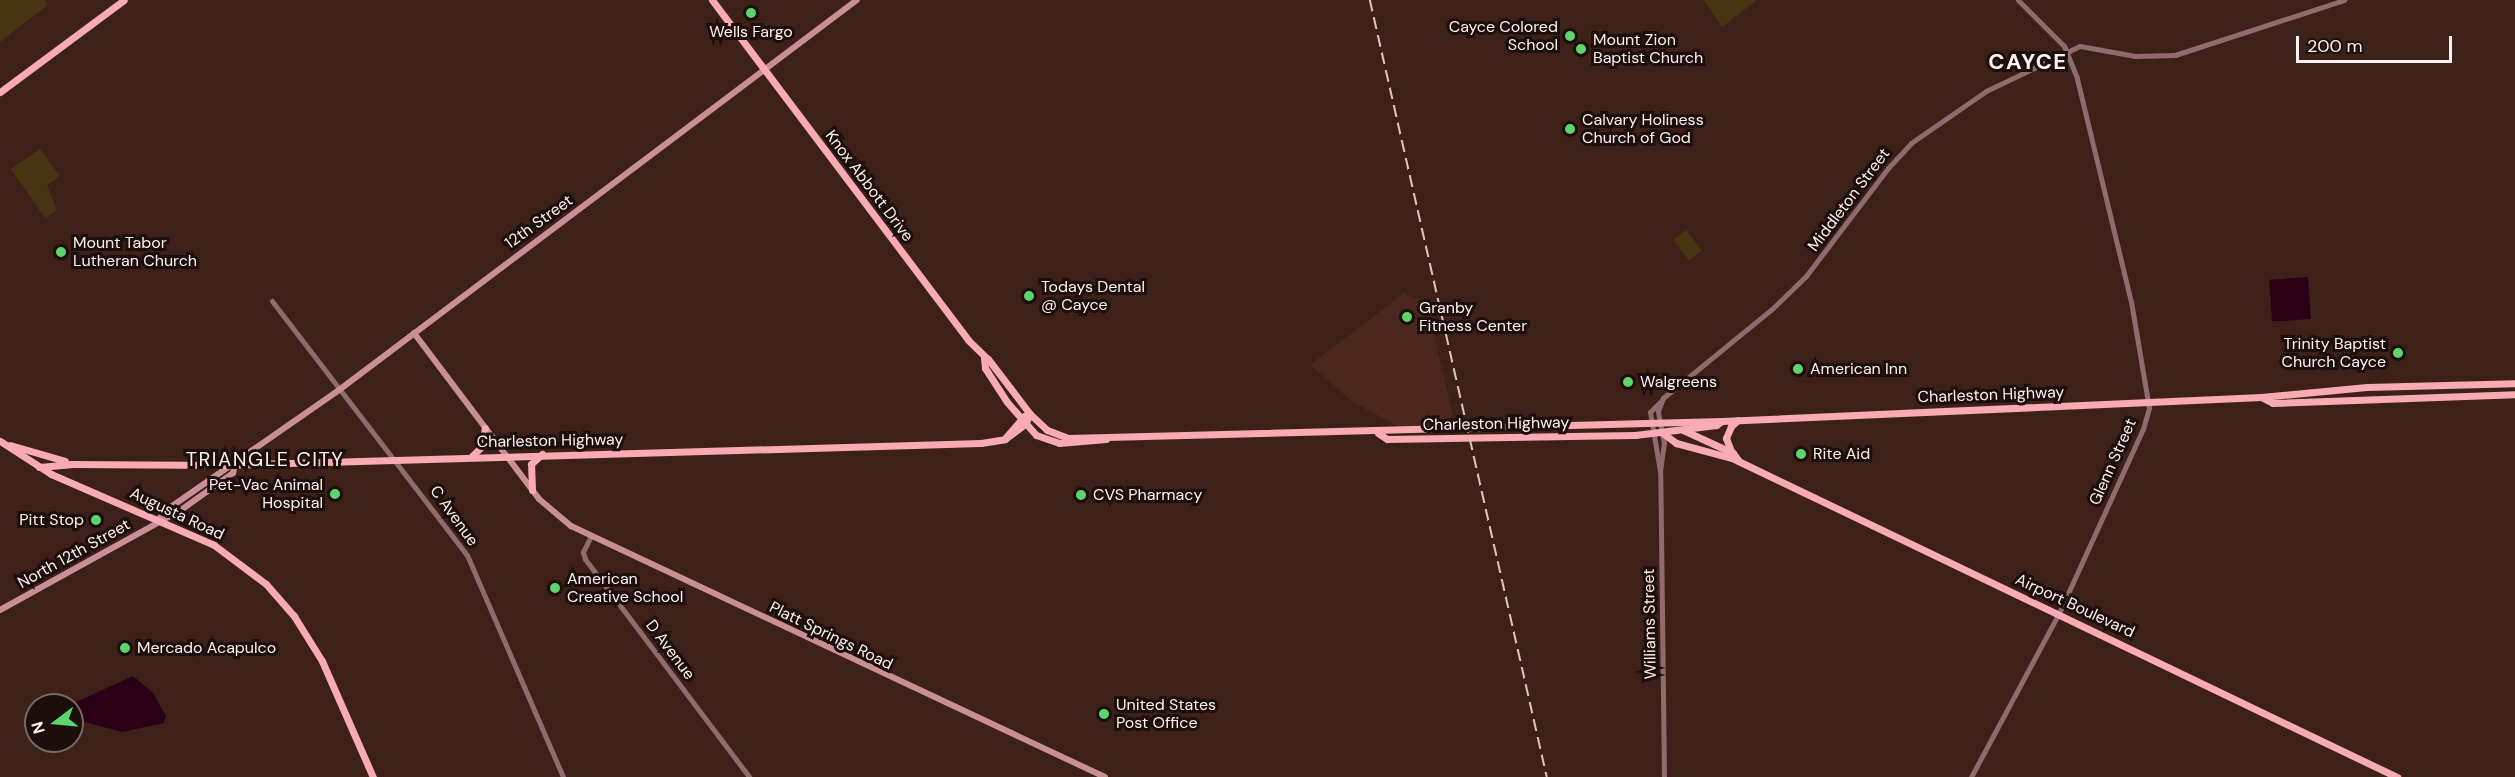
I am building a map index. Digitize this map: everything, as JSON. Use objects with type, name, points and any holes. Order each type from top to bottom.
[{"type":"main road","points":[[0,92],[124,0]]},
{"type":"main road","name":"Knox Abbott Drive","points":[[712,0],[1006,384]]},
{"type":"main road","name":"12th Street","points":[[159,519],[175,514],[234,473],[235,464],[339,390],[857,0]]},
{"type":"main road","points":[[414,333],[532,490]]},
{"type":"main road","name":"Charleston Highway","points":[[984,358],[985,368],[1023,421],[1036,435],[1059,443],[1107,439]]},
{"type":"main road","name":"Charleston Highway","points":[[1006,384],[1030,414],[1047,430],[1068,438],[1107,439],[1378,433],[1722,421],[2261,398],[2367,387],[2515,383]]},
{"type":"main road","name":"Charleston Highway","points":[[2261,398],[2273,403],[2515,394]]},
{"type":"main road","points":[[1023,421],[1030,414]]},
{"type":"main road","points":[[1733,453],[1726,438],[1731,426],[1738,420]]},
{"type":"main road","name":"Charleston Highway","points":[[71,464],[235,464],[395,460],[1005,439],[1023,421]]},
{"type":"main road","name":"Charleston Highway","points":[[1378,433],[1387,439],[1657,436],[1681,429],[1716,425],[1722,421]]},
{"type":"main road","name":"Airport Boulevard","points":[[1655,422],[1681,429],[1733,453],[1740,462]]},
{"type":"main road","points":[[471,456],[483,446],[485,428]]},
{"type":"main road","name":"Airport Boulevard","points":[[1657,436],[1740,462],[2397,777]]},
{"type":"main road","points":[[1,442],[71,464]]},
{"type":"main road","name":"Augusta Road","points":[[1,442],[39,467],[159,519],[237,560],[294,616],[326,668],[373,777]]},
{"type":"main road","points":[[532,490],[531,464],[542,454]]},
{"type":"main road","points":[[39,467],[71,464]]},
{"type":"main road","name":"Platt Springs Road","points":[[532,490],[550,509],[591,536],[1105,777]]},
{"type":"main road","name":"North 12th Street","points":[[0,610],[115,549],[159,519]]},
{"type":"street","name":"Glenn Street","points":[[1971,777],[2059,613],[2143,429],[2149,403],[2131,302],[2067,52],[2054,32],[2018,0]]},
{"type":"street","name":"Middleton Street","points":[[1655,422],[1654,405],[1685,377],[1773,308],[1806,276],[1888,168],[1920,136],[1996,86],[2080,46],[2135,56],[2175,55],[2344,0]]},
{"type":"street","name":"C Avenue","points":[[272,301],[467,555],[563,777]]},
{"type":"street","points":[[1655,422],[1657,436]]},
{"type":"street","name":"Williams Street","points":[[1657,436],[1660,471],[1665,777]]},
{"type":"street","name":"D Avenue","points":[[591,536],[583,552],[585,559],[749,777]]},
{"type":"shaded area","points":[[0,0],[44,0],[48,5],[0,42]]},
{"type":"shaded area","points":[[1704,0],[1757,0],[1722,27]]},
{"type":"shaded area","points":[[40,149],[60,176],[47,185],[57,210],[45,218],[11,169]]},
{"type":"shaded area","points":[[1686,230],[1702,251],[1689,260],[1673,240]]},
{"type":"shaded area","points":[[2308,277],[2311,319],[2272,322],[2269,280]]},
{"type":"shaded area","points":[[1404,293],[1426,302],[1456,428],[1405,430],[1353,402],[1310,365]]},
{"type":"shaded area","points":[[133,676],[153,693],[166,716],[164,723],[122,732],[84,722],[84,698]]},
{"type":"railway","points":[[1370,0],[1547,777]]},
{"type":"place","name":"Wells Fargo","points":[[751,13]]},
{"type":"place","name":"Cayce Colored School","points":[[1570,36]]},
{"type":"place","name":"Mount Zion Baptist Church","points":[[1581,49]]},
{"type":"place","name":"Calvary Holiness Church of God","points":[[1570,129]]},
{"type":"place","name":"Mount Tabor Lutheran Church","points":[[61,252]]},
{"type":"place","name":"Todays Dental @ Cayce","points":[[1029,296]]},
{"type":"place","name":"Granby Fitness Center","points":[[1407,317]]},
{"type":"place","name":"Trinity Baptist Church Cayce","points":[[2398,353]]},
{"type":"place","name":"American Inn","points":[[1798,369]]},
{"type":"place","name":"Walgreens","points":[[1628,382]]},
{"type":"place","name":"Rite Aid","points":[[1801,454]]},
{"type":"place","name":"Pet-Vac Animal Hospital","points":[[335,494]]},
{"type":"place","name":"CVS Pharmacy","points":[[1081,495]]},
{"type":"place","name":"Pitt Stop","points":[[96,520]]},
{"type":"place","name":"American Creative School","points":[[555,588]]},
{"type":"place","name":"Mercado Acapulco","points":[[125,648]]},
{"type":"place","name":"United States Post Office","points":[[1104,714]]},
{"type":"district","name":"CAYCE","points":[[2028,62]]},
{"type":"district","name":"TRIANGLE CITY","points":[[265,459]]}]
